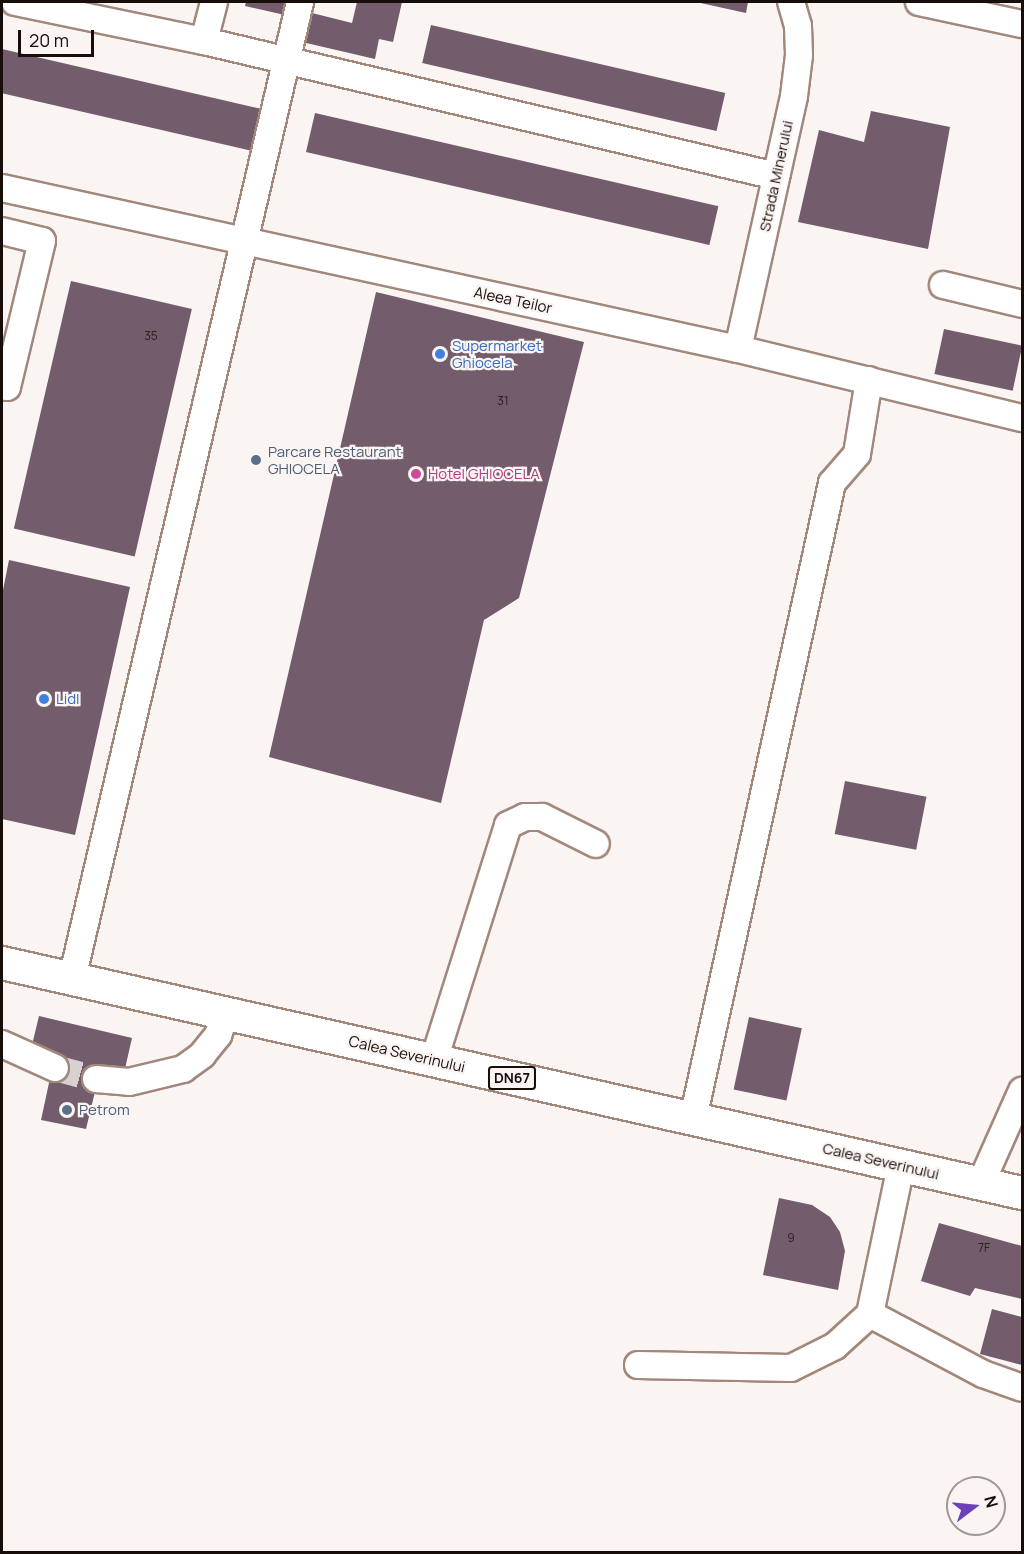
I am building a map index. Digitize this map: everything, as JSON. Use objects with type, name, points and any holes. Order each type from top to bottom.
[{"type":"main road","name":"Calea Severinului","points":[[2,963],[1023,1193]]},
{"type":"street","points":[[15,2],[84,8],[204,41],[776,176]]},
{"type":"street","points":[[204,41],[214,2]]},
{"type":"street","points":[[72,979],[300,2]]},
{"type":"street","name":"Strada Minerului","points":[[738,349],[776,176],[799,55],[798,26],[791,2]]},
{"type":"street","points":[[919,2],[1023,24]]},
{"type":"street","name":"Aleea Teilor","points":[[2,188],[738,349],[1023,418]]},
{"type":"street","points":[[2,231],[42,241],[7,387],[2,386]]},
{"type":"street","points":[[943,285],[1023,304]]},
{"type":"street","points":[[693,1119],[832,483],[857,454],[869,380]]},
{"type":"street","points":[[434,1060],[508,825],[525,817],[542,817],[596,844]]},
{"type":"street","points":[[96,1079],[129,1082],[183,1069],[202,1055],[218,1035],[226,1013]]},
{"type":"street","points":[[2,1044],[56,1068]]},
{"type":"street","points":[[981,1183],[1023,1091]]},
{"type":"street","points":[[638,1365],[791,1368],[835,1346],[870,1314],[901,1165]]},
{"type":"street","points":[[870,1314],[984,1374],[1023,1388]]},
{"type":"building","points":[[246,2],[288,2],[285,15],[245,6]]},
{"type":"building","points":[[357,2],[402,2],[393,42],[379,39],[375,59],[302,42],[308,12],[352,23]]},
{"type":"building","points":[[696,2],[748,2],[746,13]]},
{"type":"building","points":[[431,25],[725,93],[716,131],[422,63]]},
{"type":"building","points":[[2,49],[262,109],[252,151],[2,93]]},
{"type":"building","points":[[871,111],[950,127],[928,249],[798,222],[819,130],[864,142]]},
{"type":"building","points":[[315,113],[718,206],[709,245],[306,152]]},
{"type":"building","points":[[71,281],[192,309],[135,556],[14,528]]},
{"type":"building","points":[[376,292],[584,342],[519,598],[484,620],[441,803],[269,757]]},
{"type":"building","points":[[944,329],[1022,346],[1013,391],[934,374]]},
{"type":"building","points":[[9,560],[130,587],[75,835],[2,819],[2,595]]},
{"type":"building","points":[[845,781],[926,797],[916,850],[835,834]]},
{"type":"building","points":[[39,1016],[132,1038],[124,1073],[101,1067],[86,1129],[41,1120],[55,1055],[31,1049]]},
{"type":"building","points":[[749,1017],[802,1028],[786,1101],[734,1089]]},
{"type":"building","points":[[779,1198],[812,1205],[830,1217],[840,1232],[845,1251],[838,1290],[763,1275]]},
{"type":"building","points":[[939,1223],[1022,1246],[1022,1299],[975,1288],[970,1296],[921,1281]]},
{"type":"building","points":[[992,1309],[1022,1317],[1022,1365],[980,1354]]},
{"type":"tunnel","points":[[55,1068],[96,1079]]},
{"type":"place","name":"Supermarket Ghiocela","points":[[440,354]]},
{"type":"place","name":"Parcare Restaurant GHIOCELA","points":[[256,460]]},
{"type":"place","name":"Hotel GHIOCELA","points":[[416,474]]},
{"type":"place","name":"Lidl","points":[[44,699]]},
{"type":"place","name":"Petrom","points":[[67,1110]]}]
